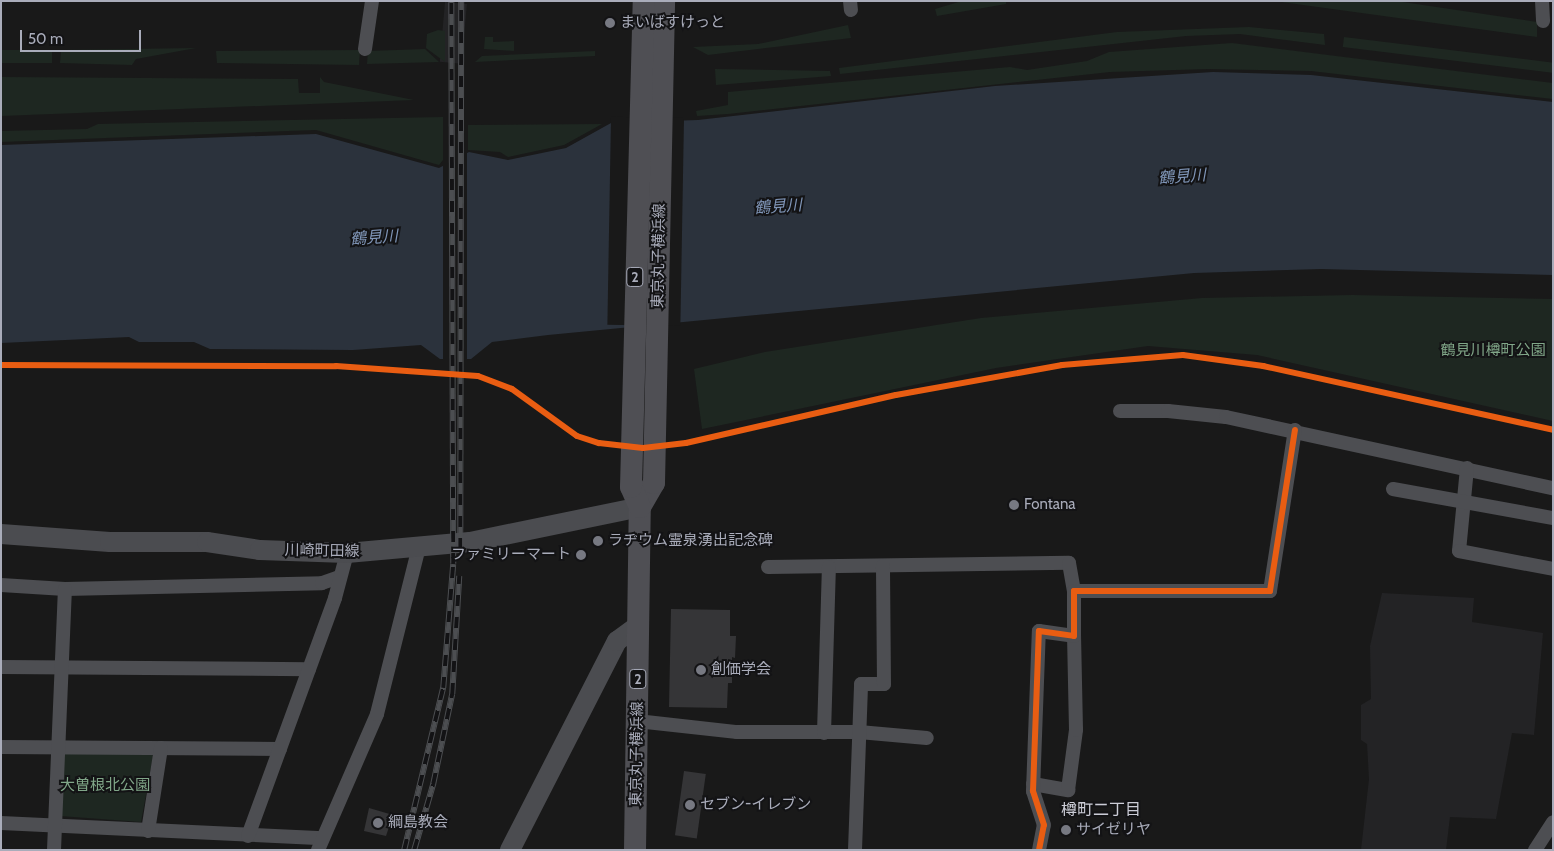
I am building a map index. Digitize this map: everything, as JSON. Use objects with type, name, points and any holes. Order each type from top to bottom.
[{"type":"main road","name":"東京丸子横浜線","points":[[635,850],[639,625],[635,497],[640,67],[644,1]]},
{"type":"main road","name":"東京丸子横浜線","points":[[635,497],[654,483],[664,1]]},
{"type":"main road","name":"川崎町田線","points":[[1,534],[110,542],[207,542],[244,549],[347,554],[419,547],[533,531],[635,497]]},
{"type":"main road","points":[[510,850],[617,641],[639,625]]},
{"type":"street","points":[[365,49],[372,1]]},
{"type":"street","points":[[1542,1],[1543,21]]},
{"type":"street","points":[[1120,411],[1190,412],[1295,430],[1553,488]]},
{"type":"street","points":[[1074,591],[1270,591],[1295,430]]},
{"type":"street","points":[[1466,468],[1461,500],[1459,551],[1553,569]]},
{"type":"street","points":[[1393,489],[1553,518]]},
{"type":"street","points":[[1,822],[55,827],[248,836],[320,844],[377,714],[419,547]]},
{"type":"street","points":[[248,836],[336,598],[339,577],[347,554]]},
{"type":"street","points":[[768,568],[1069,563],[1074,591],[1076,730],[1068,790],[1033,784]]},
{"type":"street","points":[[856,850],[861,684],[884,684],[883,566]]},
{"type":"street","points":[[824,733],[829,567]]},
{"type":"street","points":[[1,585],[65,589],[322,582],[339,577]]},
{"type":"street","points":[[54,850],[65,589]]},
{"type":"street","points":[[1040,850],[1044,825],[1033,784],[1039,631],[1074,636]]},
{"type":"street","points":[[1,667],[62,669],[310,668]]},
{"type":"street","points":[[637,721],[738,732],[859,732],[927,738]]},
{"type":"street","points":[[1,747],[280,749]]},
{"type":"street","points":[[148,831],[161,748]]},
{"type":"street","points":[[1535,850],[1553,822]]},
{"type":"shaded area","points":[[445,2],[467,4],[462,64],[440,62]]},
{"type":"shaded area","points":[[1382,593],[1474,598],[1472,622],[1543,633],[1534,735],[1512,733],[1496,819],[1450,817],[1446,850],[1361,850],[1369,779],[1367,744],[1361,740],[1361,705],[1371,699],[1370,646]]},
{"type":"green space","points":[[962,1],[1006,1],[1006,4],[937,16],[935,9]]},
{"type":"green space","points":[[1274,1],[1396,1],[1537,22],[1537,37]]},
{"type":"green space","points":[[848,25],[851,38],[708,55],[693,47],[758,44]]},
{"type":"green space","points":[[1249,27],[1324,34],[1325,45],[1240,34],[1186,36],[840,74],[839,68],[1117,32]]},
{"type":"green space","points":[[438,30],[445,31],[445,62],[426,48],[427,34]]},
{"type":"green space","points":[[485,37],[493,37],[493,42],[514,41],[514,51],[484,49]]},
{"type":"green space","points":[[1344,37],[1553,63],[1552,73],[1343,47]]},
{"type":"green space","points":[[1232,43],[1553,83],[1553,99],[1311,71],[1208,69],[1110,72],[728,114],[697,116],[696,111],[728,105],[728,92],[1010,67],[1027,70],[1087,61],[1109,52]]},
{"type":"green space","points":[[196,48],[136,59],[132,65],[60,63],[61,50]]},
{"type":"green space","points":[[425,49],[439,62],[367,64],[368,51]]},
{"type":"green space","points":[[1,50],[52,50],[52,63],[1,63]]},
{"type":"green space","points":[[360,50],[359,65],[217,63],[216,51]]},
{"type":"green space","points":[[595,51],[595,56],[475,62],[482,56]]},
{"type":"green space","points":[[715,69],[830,71],[831,76],[716,85]]},
{"type":"green space","points":[[1,77],[298,79],[299,93],[320,93],[320,77],[324,82],[414,100],[1,116]]},
{"type":"green space","points":[[443,117],[443,160],[439,165],[316,130],[1,142],[1,131],[87,129],[98,124]]},
{"type":"green space","points":[[602,124],[564,145],[508,157],[500,152],[468,150],[468,125]]},
{"type":"green space","name":"鶴見川樽町公園","points":[[1352,295],[1553,299],[1553,421],[1257,355],[1148,346],[996,368],[702,429],[694,369],[765,352],[981,318],[1202,298]]},
{"type":"green space","name":"大曽根北公園","points":[[64,752],[149,752],[153,756],[141,822],[60,816]]},
{"type":"water","name":"鶴見川","points":[[1213,72],[1311,75],[1553,102],[1553,275],[1321,269],[1194,273],[548,335],[492,342],[471,359],[440,359],[421,345],[353,350],[210,349],[194,342],[139,342],[129,337],[1,343],[1,145],[316,134],[439,168],[469,152],[508,160],[566,148],[611,123],[698,120],[995,86]]},
{"type":"pier","points":[[611,117],[684,118],[680,326],[607,325]]},
{"type":"pier","points":[[443,151],[467,151],[467,362],[443,362]]},
{"type":"building","name":"創価学会","points":[[671,609],[730,610],[730,636],[736,636],[735,658],[732,657],[732,683],[728,683],[727,708],[669,707]]},
{"type":"building","name":"セブン-イレブン","points":[[684,771],[706,774],[697,838],[675,835]]},
{"type":"building","name":"綱島教会","points":[[369,808],[393,815],[386,836],[364,831]]},
{"type":"railway","points":[[404,850],[443,688],[453,564],[451,1]]},
{"type":"railway","points":[[460,549],[461,1]]},
{"type":"railway","points":[[414,850],[433,784],[452,694],[459,576]]},
{"type":"cycle path","points":[[1,365],[336,366],[478,376],[512,389],[577,436],[599,443],[643,448],[686,443],[896,395],[1062,365],[1183,355],[1263,366],[1553,430]]},
{"type":"cycle path","points":[[1039,850],[1044,825],[1033,791],[1039,631],[1074,636],[1074,591],[1270,591],[1295,430]]},
{"type":"place","name":"まいばすけっと","points":[[610,23]]},
{"type":"place","name":"Fontana","points":[[1014,505]]},
{"type":"place","name":"ラヂウム霊泉湧出記念碑","points":[[598,541]]},
{"type":"place","name":"ファミリーマート","points":[[581,555]]},
{"type":"place","name":"創価学会","points":[[701,670]]},
{"type":"place","name":"セブン-イレブン","points":[[690,805]]},
{"type":"place","name":"綱島教会","points":[[378,823]]},
{"type":"place","name":"サイゼリヤ","points":[[1066,830]]},
{"type":"district","name":"樽町二丁目","points":[[1101,810]]}]
